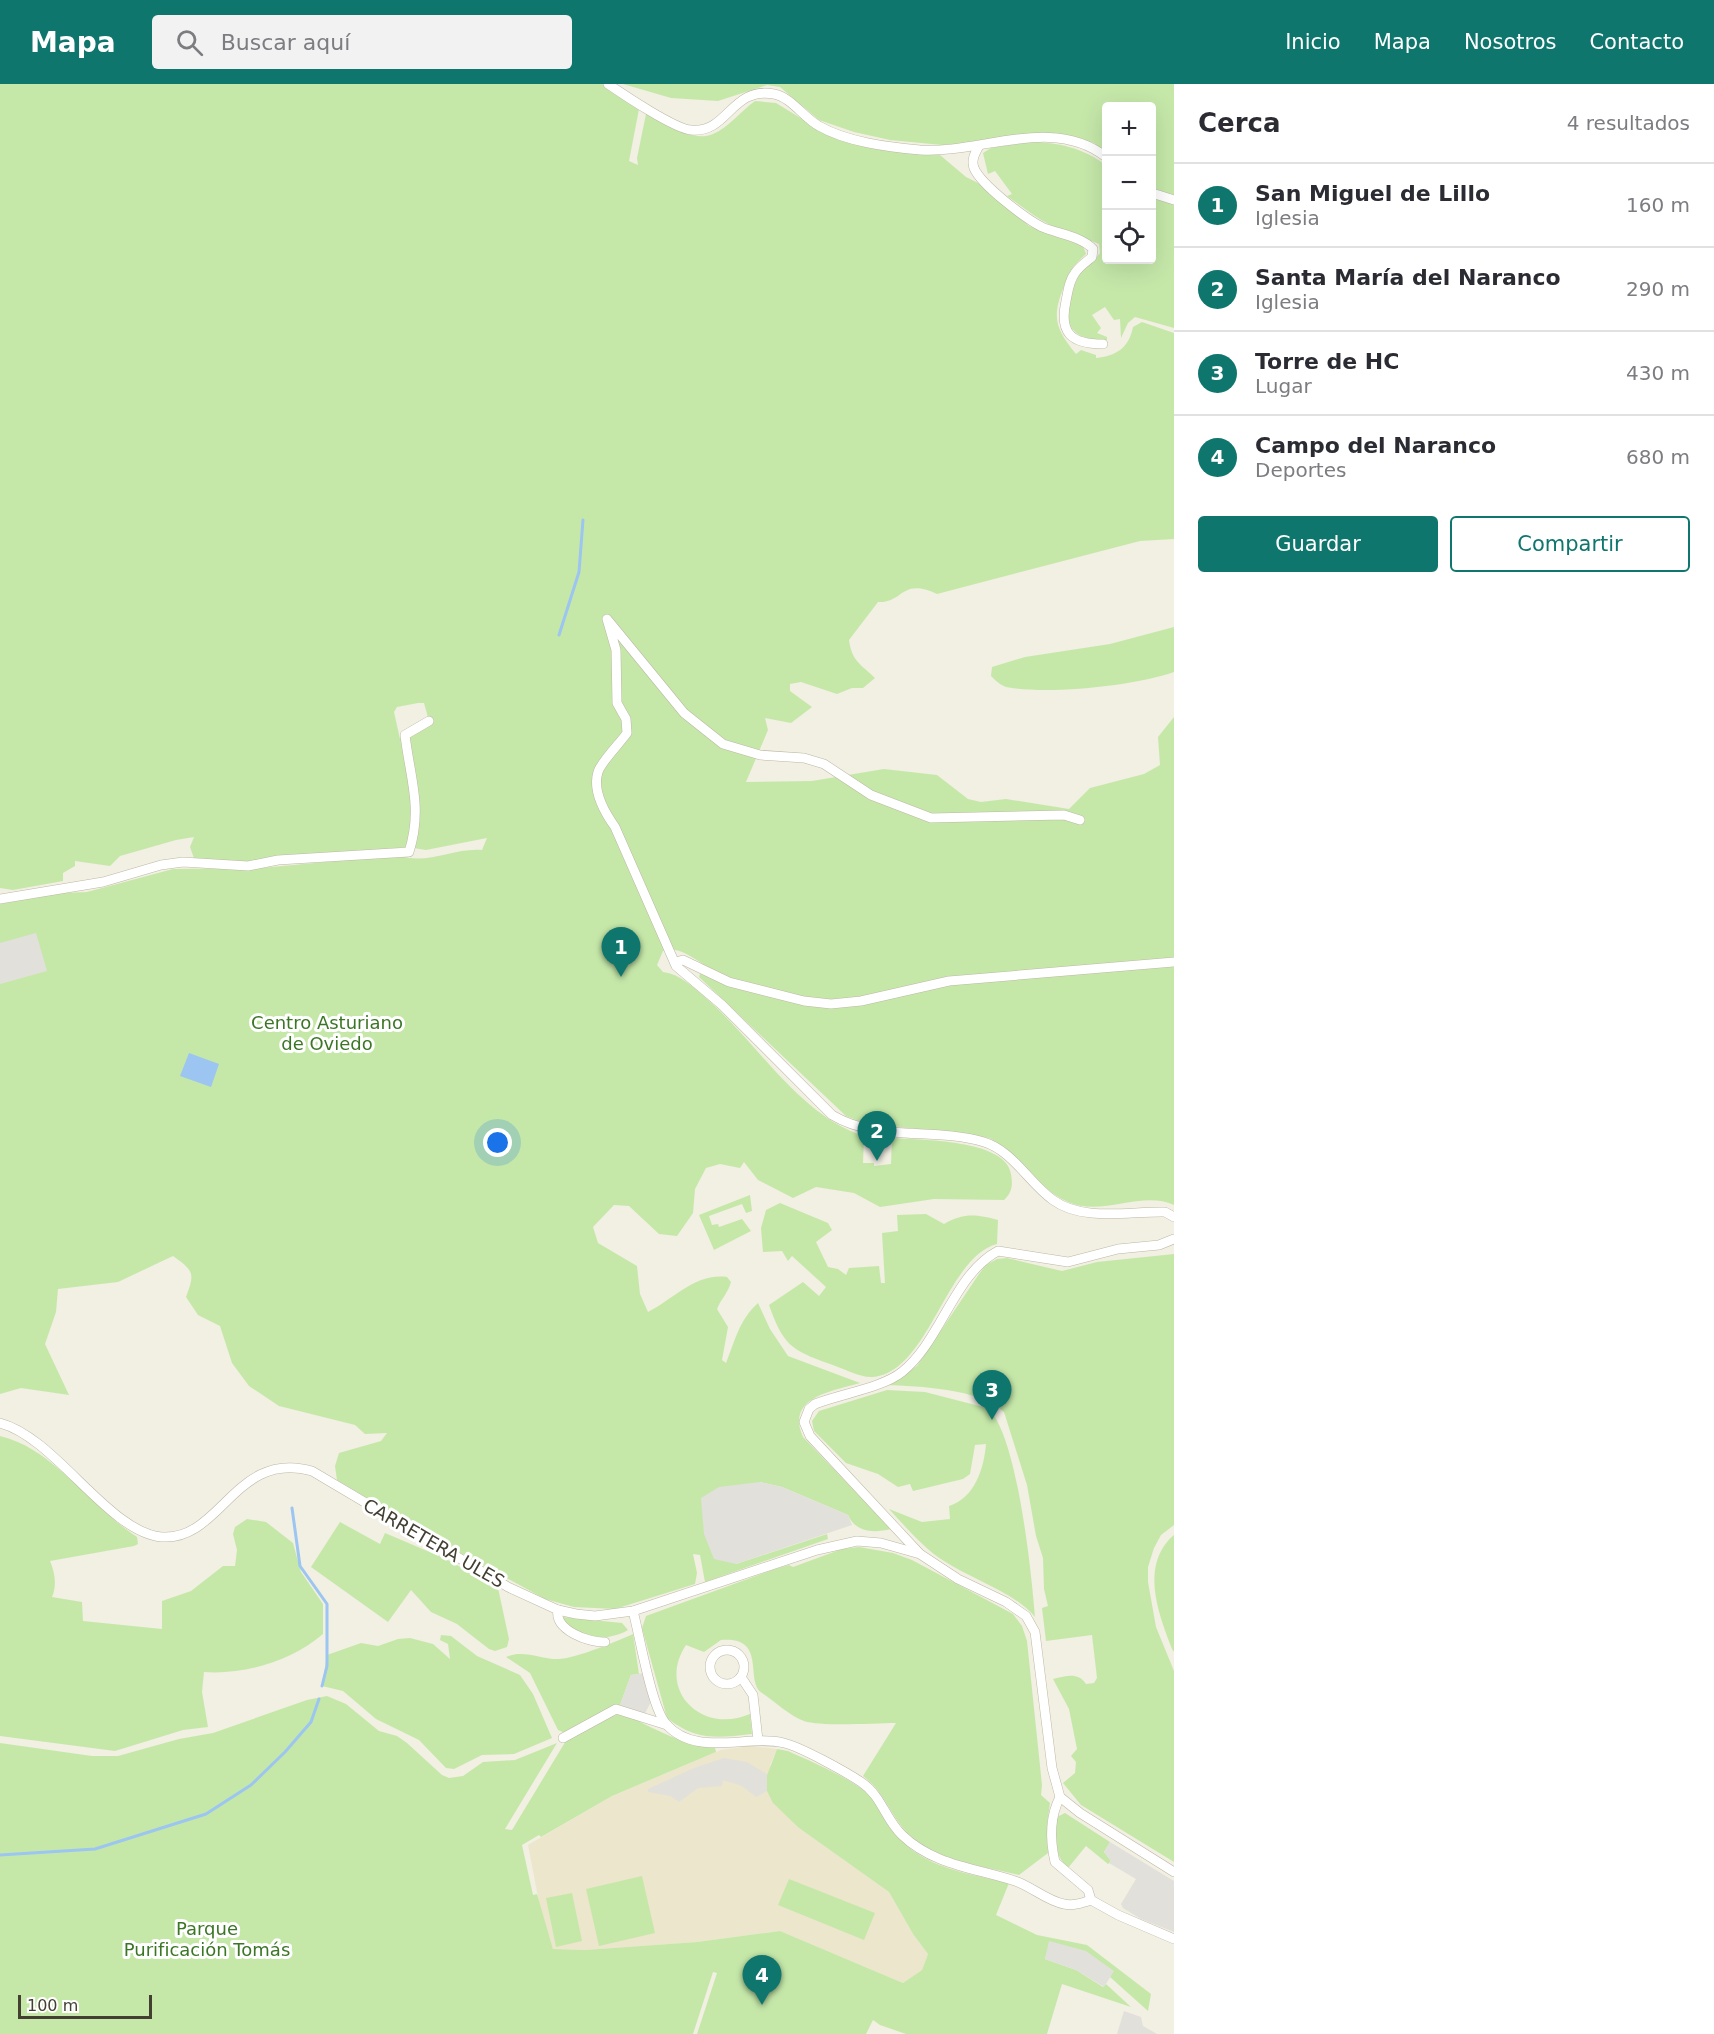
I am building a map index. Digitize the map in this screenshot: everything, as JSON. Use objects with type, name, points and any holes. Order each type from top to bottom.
[{"type":"street","points":[[608,84],[678,126],[692,130],[706,129],[726,117],[741,98],[759,93],[777,94],[817,125],[836,134],[897,147],[923,150],[979,146],[1043,137],[1093,148],[1105,156]]},
{"type":"street","points":[[979,146],[973,159],[974,167],[999,195],[1039,225],[1085,242],[1093,249],[1092,257],[1080,267],[1071,281],[1063,321],[1067,333],[1074,338],[1103,344]]},
{"type":"street","points":[[1156,194],[1174,200]]},
{"type":"street","points":[[1080,820],[1064,815],[931,818],[872,795],[824,764],[804,758],[760,756],[723,744],[684,713],[607,619],[616,651],[617,703],[626,719],[627,734],[598,772],[598,790],[606,815],[615,826],[643,886],[667,947],[678,967],[722,1005],[820,1104],[840,1120],[863,1128],[933,1134],[983,1142],[1001,1150],[1052,1200],[1074,1210],[1091,1213],[1165,1212],[1174,1217]]},
{"type":"street","points":[[0,900],[103,882],[162,865],[183,862],[248,866],[278,860],[410,852],[416,829],[415,793],[405,735],[429,721]]},
{"type":"street","points":[[676,962],[683,960],[729,982],[804,1001],[831,1004],[861,1001],[949,981],[1174,962]]},
{"type":"street","points":[[1174,1239],[1159,1245],[1118,1249],[1068,1262],[998,1251],[975,1269],[922,1350],[899,1374],[822,1401],[809,1409],[804,1422],[810,1436],[920,1554],[958,1579],[1006,1602],[1026,1616],[1035,1632],[1052,1768],[1060,1797],[1080,1814],[1174,1872]]},
{"type":"street","name":"CARRETERA ULES","points":[[0,1423],[10,1425],[29,1438],[124,1521],[146,1534],[163,1537],[180,1535],[200,1524],[248,1482],[269,1470],[290,1466],[301,1468],[312,1471],[498,1581],[558,1610],[595,1616],[633,1611],[818,1550],[857,1541],[881,1543],[920,1554]]},
{"type":"street","points":[[558,1610],[559,1620],[568,1630],[596,1642],[605,1642]]},
{"type":"street","points":[[633,1611],[657,1708],[667,1725]]},
{"type":"street","points":[[741,1677],[753,1695],[758,1740]]},
{"type":"street","points":[[563,1738],[616,1709],[667,1725],[687,1738],[712,1744],[758,1740],[786,1743],[861,1782],[878,1797],[900,1834],[922,1852],[948,1863],[1016,1881],[1064,1904],[1080,1904],[1091,1900]]},
{"type":"street","points":[[1060,1797],[1055,1806],[1051,1831],[1055,1862],[1088,1890],[1091,1900],[1118,1915],[1174,1939]]},
{"type":"shaded area","points":[[36,933],[47,971],[0,984],[0,943]]},
{"type":"shaded area","points":[[760,1482],[782,1487],[848,1515],[852,1525],[736,1564],[714,1559],[704,1534],[701,1498],[719,1487]]},
{"type":"shaded area","points":[[645,1673],[652,1700],[644,1715],[620,1705],[631,1675]]},
{"type":"shaded area","points":[[750,1746],[777,1749],[770,1765],[799,1828],[889,1892],[913,1934],[928,1954],[922,1970],[903,1983],[780,1931],[697,1942],[585,1950],[553,1949],[540,1907],[528,1845],[612,1796],[721,1750]]},
{"type":"shaded area","points":[[724,1758],[747,1762],[767,1774],[767,1791],[756,1797],[742,1786],[723,1780],[722,1786],[698,1788],[679,1802],[670,1796],[648,1792],[648,1789],[694,1768]]},
{"type":"shaded area","points":[[1110,1842],[1174,1881],[1174,1932],[1141,1919],[1123,1908],[1121,1904],[1136,1879],[1109,1863],[1111,1861],[1104,1852]]},
{"type":"shaded area","points":[[1049,1941],[1086,1951],[1114,1971],[1104,1987],[1076,1970],[1045,1959]]},
{"type":"shaded area","points":[[1124,2011],[1141,2017],[1143,2026],[1157,2034],[1117,2034]]},
{"type":"green space","name":"Centro Asturiano de Oviedo","points":[[0,84],[608,84],[639,109],[629,161],[638,165],[637,158],[646,114],[678,131],[705,136],[724,128],[755,101],[776,103],[830,136],[865,147],[940,155],[966,177],[982,185],[1029,226],[1083,246],[1086,254],[1072,270],[1057,308],[1060,331],[1076,354],[1081,350],[1096,355],[1096,358],[1115,353],[1125,346],[1133,327],[1142,322],[1174,333],[1174,539],[1140,541],[937,594],[916,588],[909,589],[893,599],[878,602],[849,640],[855,658],[875,678],[863,688],[852,688],[837,694],[801,682],[790,684],[790,691],[812,707],[791,723],[765,718],[768,730],[746,782],[812,781],[884,769],[937,775],[968,799],[981,802],[1006,799],[1069,809],[1090,788],[1144,774],[1160,765],[1158,737],[1174,717],[1174,1205],[1149,1200],[1108,1206],[1081,1206],[1068,1202],[1047,1189],[1010,1152],[989,1138],[861,1122],[846,1116],[699,977],[703,964],[684,953],[668,950],[663,951],[657,965],[663,972],[681,978],[706,998],[779,1076],[819,1112],[841,1126],[864,1136],[863,1163],[874,1163],[874,1166],[891,1164],[892,1138],[960,1144],[994,1154],[1006,1162],[1011,1174],[1011,1188],[1004,1200],[934,1199],[880,1207],[854,1193],[816,1187],[793,1198],[758,1180],[744,1162],[740,1168],[720,1164],[706,1168],[695,1189],[693,1213],[677,1236],[659,1234],[629,1206],[614,1205],[593,1227],[598,1243],[637,1266],[640,1294],[648,1312],[695,1283],[715,1277],[727,1277],[731,1282],[717,1309],[728,1327],[722,1360],[726,1363],[746,1316],[758,1303],[770,1329],[788,1356],[860,1383],[825,1393],[806,1404],[799,1424],[803,1437],[891,1529],[866,1530],[851,1521],[848,1515],[782,1487],[760,1482],[736,1564],[827,1534],[828,1539],[705,1582],[700,1555],[693,1554],[697,1573],[695,1584],[615,1609],[574,1607],[545,1599],[444,1544],[337,1480],[335,1466],[339,1453],[381,1441],[387,1433],[365,1434],[355,1425],[279,1406],[249,1386],[232,1363],[220,1326],[198,1315],[186,1297],[191,1283],[191,1273],[173,1256],[118,1282],[58,1289],[56,1312],[45,1344],[69,1395],[21,1388],[0,1394],[0,904],[61,893],[87,892],[173,869],[261,868],[400,855],[409,858],[430,857],[482,850],[487,838],[426,850],[407,847],[256,862],[195,861],[190,847],[194,837],[120,856],[110,866],[75,861],[75,866],[63,873],[63,881],[13,890],[0,888]],"holes":[[[424,703],[429,721],[400,739],[394,712],[397,707]]]},
{"type":"green space","points":[[623,84],[1174,84],[1174,196],[1156,189],[1156,102],[1102,102],[1102,149],[1094,143],[1068,136],[942,145],[890,140],[854,132],[819,120],[780,87],[767,85],[718,101],[671,98]]},
{"type":"green space","points":[[1029,142],[1050,143],[1070,147],[1102,162],[1102,264],[1156,264],[1156,198],[1174,204],[1174,328],[1135,317],[1128,323],[1121,338],[1120,319],[1114,320],[1105,307],[1092,315],[1101,328],[1097,333],[1107,337],[1107,340],[1093,340],[1073,330],[1068,322],[1067,301],[1077,277],[1100,253],[1099,244],[1050,225],[1007,196],[1012,194],[995,171],[988,174],[983,153],[991,148]]},
{"type":"green space","points":[[1174,627],[1174,672],[1157,677],[1090,688],[1044,690],[1006,687],[991,676],[992,667],[1025,657],[1110,644]]},
{"type":"green space","points":[[750,1195],[752,1211],[746,1213],[742,1204],[709,1216],[712,1225],[718,1224],[719,1227],[742,1219],[751,1231],[714,1250],[699,1215]]},
{"type":"green space","points":[[780,1203],[828,1223],[832,1230],[816,1242],[828,1267],[838,1269],[846,1275],[849,1268],[879,1266],[881,1283],[885,1283],[882,1233],[898,1231],[897,1215],[926,1214],[944,1224],[970,1216],[998,1220],[997,1244],[979,1253],[964,1270],[909,1356],[892,1370],[873,1377],[863,1376],[816,1359],[797,1349],[790,1344],[779,1329],[769,1305],[803,1282],[819,1296],[826,1287],[792,1256],[788,1261],[782,1251],[763,1252],[761,1228],[766,1210]]},
{"type":"green space","points":[[1174,1254],[1174,1525],[1161,1535],[1154,1548],[1148,1567],[1148,1582],[1156,1627],[1174,1671],[1174,1862],[1081,1805],[1063,1783],[1075,1773],[1076,1762],[1071,1756],[1077,1749],[1069,1709],[1053,1679],[1076,1676],[1086,1684],[1094,1683],[1097,1678],[1092,1635],[1046,1641],[1042,1608],[1048,1606],[1044,1589],[1043,1558],[1036,1536],[1027,1485],[1004,1412],[994,1404],[980,1398],[948,1390],[886,1385],[917,1366],[979,1274],[986,1265],[997,1259],[1007,1258],[1062,1271],[1097,1262]]},
{"type":"green space","points":[[887,1390],[925,1392],[987,1408],[998,1422],[1015,1473],[1026,1539],[1035,1617],[1017,1601],[936,1556],[889,1509],[922,1522],[950,1519],[949,1506],[965,1496],[976,1481],[983,1463],[986,1444],[975,1445],[970,1474],[963,1479],[913,1491],[910,1484],[898,1487],[878,1474],[846,1463],[814,1431],[812,1421],[819,1411]]},
{"type":"green space","points":[[0,1436],[19,1443],[55,1466],[120,1525],[137,1537],[138,1544],[134,1546],[50,1561],[55,1579],[52,1597],[82,1602],[83,1621],[162,1629],[162,1601],[191,1591],[223,1566],[235,1566],[237,1550],[233,1534],[235,1527],[247,1519],[266,1522],[293,1543],[301,1572],[323,1604],[323,1634],[297,1652],[267,1664],[235,1671],[204,1672],[202,1692],[208,1727],[183,1730],[115,1751],[0,1736]]},
{"type":"green space","points":[[340,1522],[380,1544],[385,1533],[446,1559],[498,1588],[509,1639],[507,1647],[495,1651],[489,1649],[457,1624],[431,1612],[411,1590],[388,1622],[311,1567]]},
{"type":"green space","points":[[1174,1535],[1173,1651],[1158,1606],[1155,1575],[1157,1561],[1163,1547]]},
{"type":"green space","points":[[859,1547],[893,1553],[912,1560],[1013,1614],[1022,1626],[1027,1641],[1042,1785],[1041,1795],[1050,1803],[1047,1825],[1048,1853],[1019,1875],[956,1860],[926,1847],[913,1838],[902,1827],[881,1794],[863,1776],[896,1723],[823,1724],[799,1719],[757,1687],[750,1652],[745,1645],[736,1641],[721,1640],[704,1652],[686,1645],[678,1662],[677,1678],[680,1692],[689,1704],[701,1713],[716,1718],[732,1719],[750,1714],[752,1734],[708,1736],[688,1731],[667,1718],[642,1628],[646,1616],[775,1569],[789,1565],[793,1567],[842,1549]]},
{"type":"green space","points":[[563,1617],[622,1623],[628,1630],[602,1638],[582,1635],[574,1632]]},
{"type":"green space","points":[[633,1634],[639,1674],[631,1675],[620,1705],[611,1707],[565,1733],[558,1730],[530,1673],[506,1657],[519,1654],[551,1659],[564,1658],[595,1650]]},
{"type":"green space","points":[[441,1635],[451,1636],[477,1656],[520,1675],[533,1694],[552,1738],[514,1754],[482,1755],[454,1769],[446,1768],[419,1740],[376,1719],[343,1691],[322,1686],[327,1655],[361,1643],[378,1646],[398,1639],[410,1638],[433,1644],[450,1659],[448,1644],[440,1640]]},
{"type":"green space","name":"Parque Purificación Tomás","points":[[327,1696],[346,1704],[379,1731],[397,1736],[442,1775],[449,1778],[463,1776],[483,1762],[515,1760],[557,1743],[505,1829],[512,1830],[567,1739],[602,1720],[625,1714],[681,1740],[715,1748],[716,1752],[612,1796],[541,1837],[539,1835],[522,1845],[533,1895],[537,1894],[553,1949],[585,1950],[697,1942],[780,1931],[903,1983],[922,1970],[928,1954],[913,1934],[889,1892],[799,1828],[773,1803],[767,1791],[766,1778],[777,1749],[788,1751],[855,1784],[878,1805],[903,1842],[928,1860],[950,1869],[1009,1883],[996,1915],[1037,1935],[1087,1945],[1151,1994],[1148,2011],[1110,1977],[1113,1971],[1050,1942],[1045,1959],[1076,1970],[1103,1987],[1106,1984],[1131,2007],[1062,1984],[1047,2034],[906,2034],[880,2025],[873,2020],[866,2034],[697,2034],[717,1973],[713,1972],[693,2034],[0,2034],[0,1743],[92,1756],[118,1756],[179,1739],[213,1733],[307,1700]]},
{"type":"green space","points":[[1065,1813],[1110,1842],[1104,1852],[1111,1861],[1108,1864],[1086,1846],[1068,1868],[1063,1863],[1057,1850],[1055,1831],[1057,1817]]},
{"type":"green space","points":[[642,1876],[655,1933],[599,1946],[586,1889]]},
{"type":"green space","points":[[789,1879],[875,1913],[864,1940],[778,1905]]},
{"type":"green space","points":[[572,1893],[582,1941],[556,1947],[546,1898]]},
{"type":"water","points":[[189,1053],[219,1064],[211,1087],[180,1076]]},
{"type":"waterway","points":[[559,635],[579,572],[583,520]]},
{"type":"waterway","points":[[292,1508],[300,1566],[327,1604],[327,1666],[322,1686]]},
{"type":"waterway","points":[[0,1855],[95,1849],[206,1814],[251,1785],[285,1752],[311,1722],[319,1699]]},
{"type":"place","name":"San Miguel de Lillo","points":[[621,977]]},
{"type":"place","name":"Santa María del Naranco","points":[[877,1161]]},
{"type":"place","name":"Torre de HC","points":[[992,1420]]},
{"type":"place","name":"Campo del Naranco","points":[[762,2005]]}]
